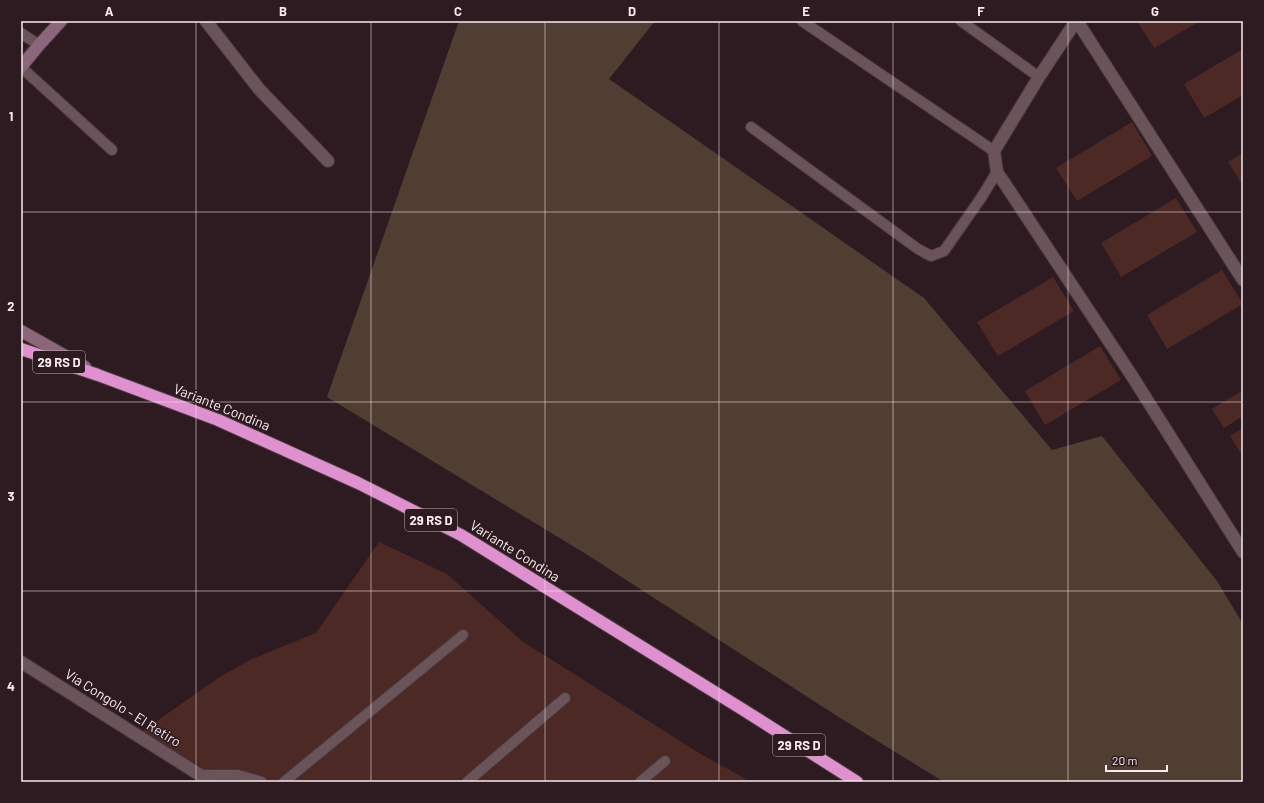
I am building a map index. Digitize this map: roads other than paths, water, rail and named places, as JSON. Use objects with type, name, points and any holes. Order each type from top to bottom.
[{"type":"highway","name":"Variante Condina","points":[[21,349],[98,375],[225,423],[358,483],[461,535],[857,782]]},
{"type":"main road","points":[[21,67],[60,21]]},
{"type":"main road","points":[[21,331],[98,375]]},
{"type":"street","points":[[206,21],[259,89],[328,161]]},
{"type":"street","points":[[1243,280],[1076,21],[1039,77],[994,151],[997,172],[1132,376],[1243,552]]},
{"type":"street","name":"Vía Congolo - El Retiro","points":[[21,662],[204,779]]},
{"type":"lane","points":[[802,21],[994,151]]},
{"type":"lane","points":[[961,21],[1039,77]]},
{"type":"lane","points":[[21,33],[39,45]]},
{"type":"lane","points":[[21,67],[112,150]]},
{"type":"lane","points":[[751,127],[918,249],[930,256],[944,251],[997,172]]},
{"type":"lane","points":[[284,782],[463,635]]},
{"type":"lane","points":[[467,782],[565,698]]},
{"type":"lane","points":[[640,782],[665,761]]},
{"type":"lane","points":[[204,779],[238,775],[262,782]]}]
